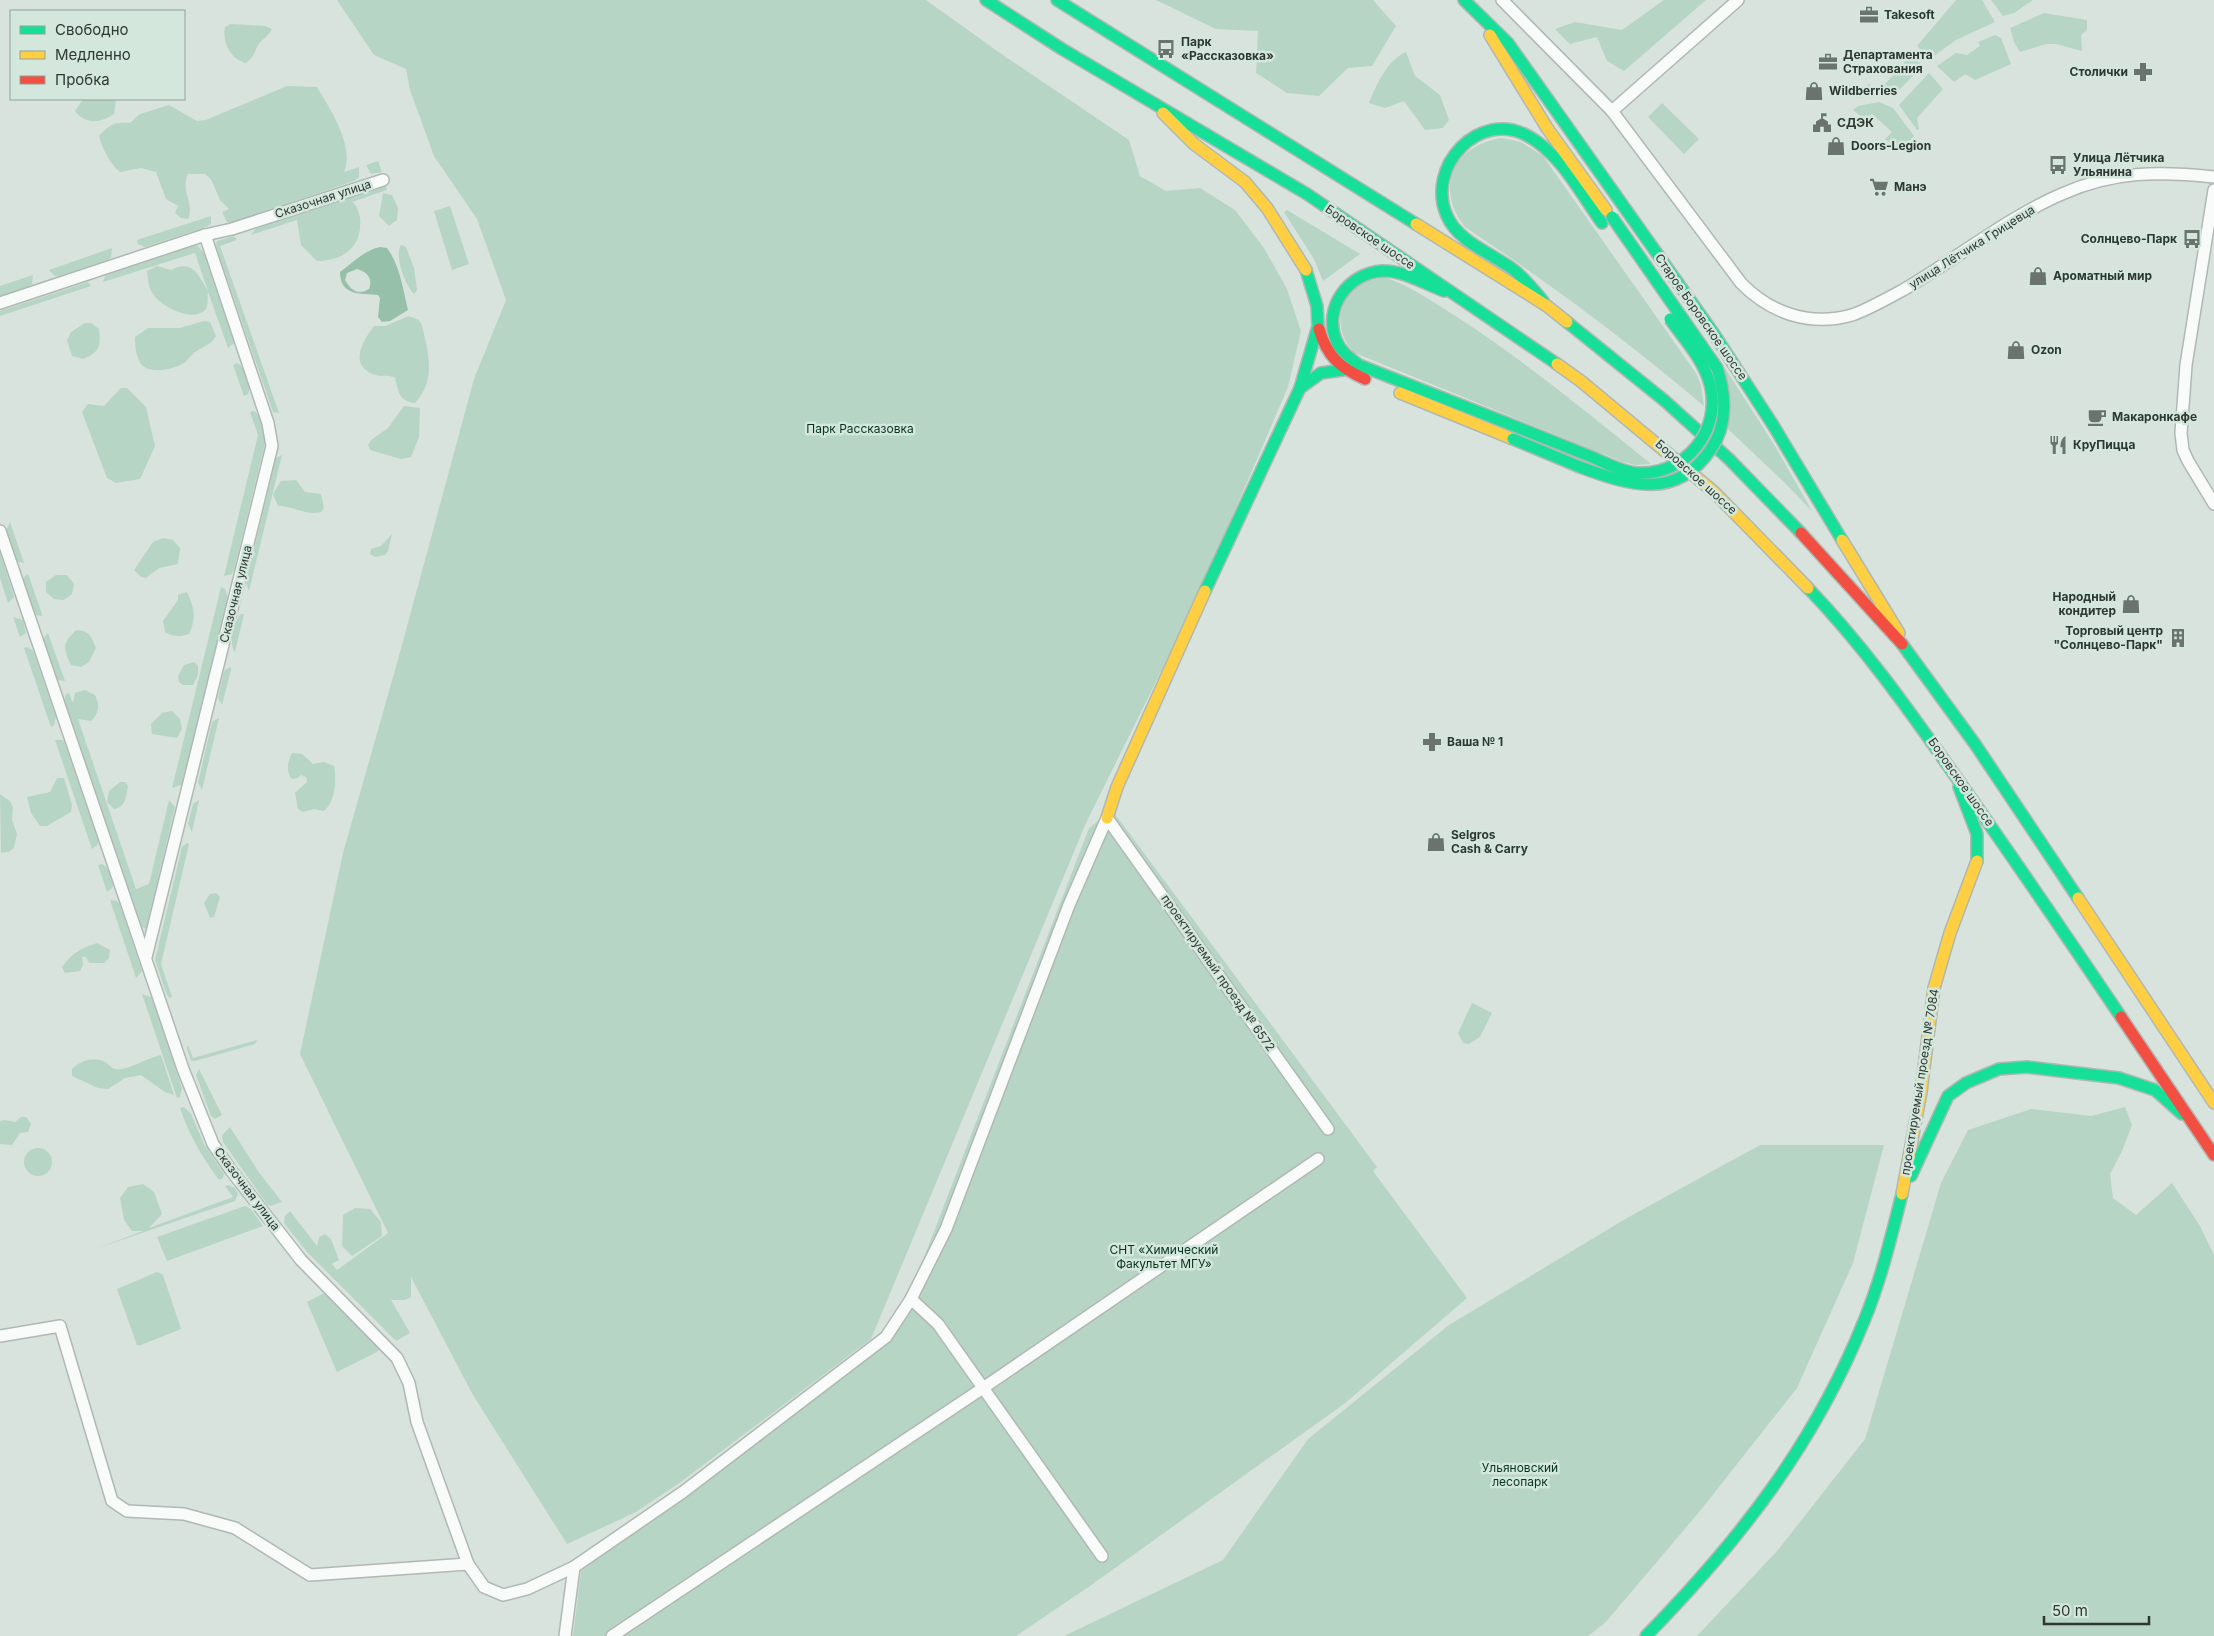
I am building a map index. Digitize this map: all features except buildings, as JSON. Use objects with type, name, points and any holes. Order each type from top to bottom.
[{"type":"street","name":"Боровское шоссе","points":[[986,0],[1062,49],[1306,194],[1454,294],[1582,382],[1721,498],[1847,631],[1901,699],[1953,770],[2214,1156]]},
{"type":"street","points":[[1057,0],[1547,306],[1658,395],[1729,458],[1826,558],[1911,654],[1970,736],[2214,1103]]},
{"type":"street","points":[[1460,0],[1492,49],[1558,164]]},
{"type":"street","name":"Старое Боровское шоссе","points":[[1464,0],[1478,16],[1508,43],[1714,334],[1773,425],[1911,654]]},
{"type":"street","name":"улица Лётчика Грицевца","points":[[1502,0],[1612,111],[1741,283],[1756,299],[1784,313],[1812,318],[1842,317],[1875,305],[1935,272],[2034,207],[2062,194],[2132,174],[2163,172],[2214,177]]},
{"type":"street","points":[[1612,111],[1738,0]]},
{"type":"street","points":[[1454,294],[1389,272],[1379,271],[1363,276],[1345,290],[1334,308],[1332,327],[1336,342],[1344,355],[1359,365],[1614,466],[1641,473],[1665,470],[1684,460],[1700,445],[1708,428],[1713,404],[1708,377],[1547,128],[1478,16]]},
{"type":"street","points":[[1107,818],[1117,787],[1258,474],[1300,388],[1318,326],[1318,306],[1306,269],[1268,208],[1245,182],[1194,144],[1154,104]]},
{"type":"street","points":[[1318,326],[1327,352],[1344,370],[1621,482],[1648,485],[1668,482],[1694,468],[1708,455],[1717,439],[1724,404],[1722,385],[1717,368],[1607,220],[1558,164],[1527,135],[1514,131],[1496,130],[1476,134],[1460,146],[1448,162],[1441,183],[1444,210],[1451,223],[1516,271],[1547,306]]},
{"type":"street","name":"Сказочная улица","points":[[0,303],[205,235],[232,229],[383,180]]},
{"type":"street","points":[[2214,190],[2186,365],[2181,433],[2183,450],[2188,462],[2214,504]]},
{"type":"street","name":"Сказочная улица","points":[[146,958],[272,446],[268,422],[205,235]]},
{"type":"street","points":[[1300,388],[1321,373],[1344,370]]},
{"type":"street","name":"Сказочная улица","points":[[0,531],[183,1069],[221,1157],[301,1260],[398,1358],[409,1383],[417,1422],[468,1564],[484,1587],[503,1595],[527,1589],[574,1567],[683,1492],[886,1337],[911,1299],[946,1229],[1065,915],[1107,818]]},
{"type":"street","name":"проектируемый проезд № 7084","points":[[1646,1636],[1682,1601],[1747,1527],[1806,1442],[1849,1362],[1883,1266],[1901,1196],[1926,1060],[1933,990],[1955,917],[1975,874],[1979,838],[1953,770]]},
{"type":"street","name":"проектируемый проезд № 6572","points":[[1107,818],[1328,1128]]},
{"type":"street","name":"проектируемый проезд № 7084","points":[[1901,1196],[1948,1096],[1966,1083],[1999,1069],[2027,1067],[2119,1078],[2155,1090],[2192,1123]]},
{"type":"street","points":[[612,1636],[983,1388],[1318,1159]]},
{"type":"street","points":[[911,1299],[938,1324],[1102,1556]]},
{"type":"street","points":[[0,1336],[60,1326],[112,1501],[127,1511],[184,1514],[234,1528],[310,1575],[468,1564]]},
{"type":"street","points":[[565,1636],[574,1567]]},
{"type":"green space","name":"Парк Рассказовка","points":[[337,0],[926,0],[1000,53],[1129,140],[1140,176],[1166,191],[1200,188],[1235,210],[1264,248],[1287,289],[1301,331],[1288,387],[1196,601],[1086,823],[871,1339],[678,1484],[636,1512],[567,1544],[473,1395],[411,1277],[411,1297],[405,1300],[391,1300],[410,1333],[396,1341],[307,1252],[284,1223],[285,1216],[290,1211],[317,1246],[319,1237],[325,1234],[331,1239],[339,1260],[332,1264],[337,1270],[388,1233],[300,1054],[343,853],[474,379],[506,300],[477,219],[434,156],[410,90],[406,69],[374,55]]},
{"type":"green space","points":[[1156,0],[1373,0],[1396,26],[1372,66],[1348,68],[1319,96],[1287,93],[1256,73],[1258,31],[1216,29]]},
{"type":"green space","points":[[1664,0],[1706,0],[1624,71],[1607,61],[1597,37],[1570,44],[1555,29],[1575,22],[1622,30]]},
{"type":"green space","points":[[1956,0],[1982,0],[1995,22],[1956,40],[1930,59],[1917,46]]},
{"type":"green space","points":[[1991,0],[2033,0],[2014,13],[2003,16]]},
{"type":"green space","points":[[2044,13],[2087,20],[2087,30],[2081,35],[2082,51],[2056,44],[2046,44],[2020,52],[2014,42],[2010,28]]},
{"type":"green space","points":[[231,24],[265,26],[272,29],[246,63],[236,58],[226,44],[225,27]]},
{"type":"green space","points":[[1995,35],[2001,38],[2011,64],[1975,80],[1965,74],[1954,82],[1937,66],[1956,53],[1967,55],[1980,46],[1978,42]]},
{"type":"green space","points":[[1406,52],[1415,76],[1440,95],[1449,120],[1443,128],[1425,130],[1404,101],[1385,108],[1369,103],[1388,66]]},
{"type":"green space","points":[[1911,55],[1923,66],[1896,93],[1891,90],[1885,95],[1855,98],[1869,84],[1878,92]]},
{"type":"green space","points":[[1929,73],[1943,89],[1917,118],[1919,129],[1917,130],[1899,105]]},
{"type":"green space","points":[[287,86],[317,87],[344,139],[347,162],[344,172],[359,167],[359,177],[354,181],[232,223],[227,222],[222,212],[229,209],[220,200],[211,179],[205,174],[188,174],[186,186],[190,213],[188,219],[181,218],[175,213],[178,206],[166,199],[156,172],[141,168],[120,172],[107,156],[99,136],[113,125],[130,123],[140,114],[169,105],[197,121],[206,120]]},
{"type":"green space","points":[[82,100],[116,100],[114,114],[99,121],[83,119],[75,111]]},
{"type":"green space","points":[[1879,102],[1893,108],[1914,136],[1903,147],[1897,148],[1885,139],[1892,132],[1872,114],[1865,120],[1853,110],[1858,106]]},
{"type":"green space","points":[[1662,103],[1699,139],[1684,154],[1648,117]]},
{"type":"green space","points":[[1502,138],[1521,142],[1543,156],[1696,373],[1701,385],[1704,406],[1587,313],[1465,227],[1456,212],[1451,198],[1450,184],[1454,170],[1471,149],[1485,142]]},
{"type":"green space","points":[[378,161],[382,172],[371,174],[366,165]]},
{"type":"green space","points":[[386,186],[387,190],[352,202],[357,208],[360,218],[358,237],[355,244],[349,250],[335,258],[317,261],[301,245],[297,220],[251,235],[256,228]]},
{"type":"green space","points":[[383,193],[392,195],[398,208],[397,220],[389,226],[379,216]]},
{"type":"green space","points":[[450,206],[469,264],[452,270],[434,211]]},
{"type":"green space","points":[[1287,210],[1360,254],[1323,281],[1314,259],[1284,212]]},
{"type":"green space","points":[[211,216],[211,224],[206,227],[145,247],[138,244],[137,240]]},
{"type":"green space","points":[[234,236],[237,240],[220,246],[279,413],[273,412],[216,246],[217,241]]},
{"type":"green space","points":[[401,245],[406,247],[414,268],[417,290],[414,294],[407,284],[400,263],[399,250]]},
{"type":"green space","points":[[193,246],[198,246],[204,253],[233,339],[234,343],[228,348],[208,292],[205,310],[200,314],[193,315],[169,308],[157,299],[150,289],[147,271],[157,266],[171,270],[185,266],[198,274],[208,291],[195,253],[103,282],[105,276],[109,274]]},
{"type":"green space","points":[[112,248],[111,257],[108,260],[59,276],[55,276],[49,270]]},
{"type":"green space","points":[[33,275],[32,284],[29,286],[0,296],[0,286]]},
{"type":"green space","points":[[1384,277],[1422,295],[1507,351],[1651,464],[1635,465],[1623,462],[1355,353],[1348,345],[1341,328],[1340,319],[1345,301],[1350,292],[1361,283]]},
{"type":"green space","points":[[88,282],[91,286],[0,316],[0,311]]},
{"type":"green space","points":[[409,316],[419,320],[422,325],[429,366],[426,385],[415,403],[406,400],[400,395],[395,378],[376,375],[367,371],[362,366],[360,359],[362,346],[374,326],[385,326]]},
{"type":"green space","points":[[204,321],[210,322],[216,336],[184,363],[169,369],[152,370],[143,366],[139,360],[136,353],[135,337],[148,328],[180,328]]},
{"type":"green space","points":[[85,323],[91,323],[99,329],[100,340],[96,351],[83,359],[72,356],[67,341],[71,332]]},
{"type":"green space","points":[[1716,354],[1775,446],[1812,511],[1728,429]]},
{"type":"green space","points":[[237,363],[243,368],[249,381],[248,394],[244,396],[233,365]]},
{"type":"green space","points":[[121,388],[127,388],[146,407],[155,446],[140,479],[116,483],[107,478],[82,412],[88,404],[104,406]]},
{"type":"green space","points":[[404,406],[420,408],[419,437],[411,457],[401,459],[370,450],[368,445],[371,440],[388,428]]},
{"type":"green space","points":[[254,411],[260,417],[264,426],[265,443],[234,570],[232,574],[224,576],[258,435],[250,412]]},
{"type":"green space","points":[[282,455],[249,591],[246,583],[276,458]]},
{"type":"green space","points":[[296,480],[305,492],[321,494],[324,508],[321,512],[310,513],[278,506],[273,494],[281,481]]},
{"type":"green space","points":[[10,522],[24,563],[18,562],[16,559],[6,531]]},
{"type":"green space","points":[[392,534],[388,551],[385,555],[375,557],[370,554],[371,549],[381,546]]},
{"type":"green space","points":[[163,538],[173,540],[180,548],[178,564],[159,568],[146,578],[141,577],[134,570],[153,542]]},
{"type":"green space","points":[[0,553],[14,597],[8,603],[0,578]]},
{"type":"green space","points":[[28,574],[42,616],[35,615],[33,612],[23,582],[23,578]]},
{"type":"green space","points":[[56,575],[67,575],[74,584],[72,594],[64,600],[54,599],[46,592],[46,582]]},
{"type":"green space","points":[[221,587],[225,589],[228,598],[183,782],[181,785],[172,788]]},
{"type":"green space","points":[[187,592],[194,613],[189,634],[177,636],[168,634],[165,632],[163,621],[178,600],[178,595]]},
{"type":"green space","points":[[241,614],[244,614],[235,652],[232,638],[236,622]]},
{"type":"green space","points":[[13,617],[23,620],[26,633],[20,637]]},
{"type":"green space","points":[[76,630],[89,635],[96,648],[89,662],[81,667],[71,665],[65,650],[66,642]]},
{"type":"green space","points":[[48,633],[65,681],[58,680],[56,677],[44,642],[44,638]]},
{"type":"green space","points":[[27,647],[33,651],[56,717],[54,725],[51,727],[24,648]]},
{"type":"green space","points":[[194,662],[198,666],[198,675],[193,685],[183,685],[179,682],[178,676],[184,665]]},
{"type":"green space","points":[[231,667],[222,705],[218,698],[224,672]]},
{"type":"green space","points":[[85,690],[95,695],[98,709],[91,721],[78,719],[136,889],[149,884],[169,800],[175,807],[146,929],[142,927],[64,701],[66,694],[69,693],[73,703],[75,693]]},
{"type":"green space","points":[[172,711],[180,719],[182,729],[177,738],[152,734],[151,724],[162,713]]},
{"type":"green space","points":[[219,718],[202,790],[198,783],[212,722]]},
{"type":"green space","points":[[55,740],[63,740],[65,744],[98,840],[98,844],[92,849]]},
{"type":"green space","points":[[292,753],[302,754],[313,764],[324,762],[334,766],[333,796],[324,811],[314,809],[303,812],[298,809],[295,793],[307,782],[306,777],[301,775],[298,778],[292,779],[290,776],[288,766]]},
{"type":"green space","points":[[57,778],[64,778],[72,805],[71,812],[47,826],[40,826],[31,813],[27,797],[50,792]]},
{"type":"green space","points":[[120,782],[125,782],[128,786],[126,798],[121,806],[114,809],[107,802],[109,791]]},
{"type":"green space","points":[[0,794],[10,801],[13,807],[12,820],[17,834],[14,848],[8,852],[1,853]]},
{"type":"green space","points":[[199,800],[192,832],[188,824],[193,804]]},
{"type":"green space","name":"СНТ «Химический Факультет МГУ»","points":[[1112,810],[1377,1167],[1373,1171],[1467,1298],[1344,1404],[1090,1586],[1016,1636],[573,1636],[581,1571],[749,1448],[895,1333],[1089,828]]},
{"type":"green space","points":[[187,843],[189,844],[161,964],[172,997],[170,998],[167,995],[155,960],[182,847]]},
{"type":"green space","points":[[102,864],[109,870],[112,880],[113,887],[107,892],[98,865]]},
{"type":"green space","points":[[216,893],[220,897],[214,917],[210,918],[204,903],[210,894]]},
{"type":"green space","points":[[110,900],[117,901],[120,905],[142,971],[136,978]]},
{"type":"green space","points":[[97,943],[110,950],[109,958],[104,963],[89,963],[86,957],[82,957],[83,965],[80,971],[65,973],[62,967],[69,958],[82,949]]},
{"type":"green space","points":[[142,994],[151,997],[153,1000],[182,1088],[180,1097],[177,1098]]},
{"type":"green space","points":[[1472,1003],[1492,1013],[1480,1037],[1469,1044],[1463,1043],[1458,1033]]},
{"type":"green space","points":[[257,1040],[255,1044],[195,1061],[191,1061],[187,1048],[188,1045],[193,1058]]},
{"type":"green space","points":[[161,1055],[174,1095],[165,1092],[141,1075],[125,1078],[108,1089],[98,1088],[72,1076],[72,1069],[87,1060],[101,1060],[119,1069]]},
{"type":"green space","points":[[199,1069],[222,1115],[215,1119],[211,1116],[196,1075]]},
{"type":"green space","points":[[184,1107],[191,1114],[204,1144],[224,1174],[223,1178],[219,1180],[196,1146],[180,1108]]},
{"type":"green space","points":[[2125,1107],[2132,1125],[2122,1151],[2110,1174],[2113,1198],[2136,1215],[2172,1183],[2200,1226],[2214,1255],[2214,1636],[1697,1636],[1778,1550],[1865,1439],[1941,1183],[1968,1130],[2031,1109],[2091,1116]]},
{"type":"green space","points":[[21,1117],[26,1117],[31,1124],[28,1132],[20,1133],[12,1145],[0,1144],[0,1121],[15,1122]]},
{"type":"green space","points":[[230,1127],[258,1171],[282,1202],[270,1206],[267,1204],[223,1142],[222,1135]]},
{"type":"green space","name":"Ульяновский лесопарк","points":[[1760,1145],[1884,1145],[1853,1263],[1797,1388],[1700,1511],[1605,1623],[1588,1636],[1064,1636],[1223,1560],[1308,1439],[1449,1325],[1627,1218]]},
{"type":"green space","points":[[38,1148],[48,1152],[52,1162],[48,1172],[38,1176],[28,1172],[24,1162],[28,1152]]},
{"type":"green space","points":[[143,1184],[154,1192],[162,1214],[149,1228],[233,1197],[225,1186],[228,1185],[235,1188],[238,1194],[235,1201],[95,1249],[143,1231],[132,1231],[124,1220],[120,1198],[128,1187]]},
{"type":"green space","points":[[245,1206],[251,1209],[263,1226],[167,1261],[157,1237]]},
{"type":"green space","points":[[355,1208],[370,1209],[381,1222],[382,1236],[352,1256],[342,1246],[343,1215]]},
{"type":"green space","points":[[157,1272],[163,1275],[181,1329],[137,1345],[117,1289]]},
{"type":"green space","points":[[324,1293],[379,1349],[377,1352],[337,1372],[307,1302]]},
{"type":"shaded area","points":[[380,247],[387,248],[395,262],[408,310],[390,321],[382,322],[378,317],[380,298],[378,295],[353,292],[348,290],[341,280],[340,272]],"holes":[[[357,269],[369,276],[370,285],[369,289],[358,292],[352,289],[345,280],[347,273]]]},
{"type":"traffic: fast","points":[[986,0],[1062,49],[1307,194],[1557,364]]},
{"type":"traffic: fast","points":[[1057,0],[1416,224]]},
{"type":"traffic: fast","points":[[1464,0],[1508,43],[1714,334],[1773,425],[1842,540]]},
{"type":"traffic: fast","points":[[1543,301],[1514,270],[1477,247],[1459,233],[1447,216],[1442,197],[1443,179],[1450,162],[1461,147],[1475,137],[1492,130],[1510,130],[1528,136],[1551,153],[1570,175],[1602,223]]},
{"type":"traffic: fast","points":[[1513,439],[1598,474],[1634,483],[1651,484],[1667,482],[1683,476],[1697,465],[1717,440],[1724,409],[1724,399],[1717,368],[1612,217]]},
{"type":"traffic: fast","points":[[1205,591],[1300,388],[1318,326],[1317,306],[1306,270]]},
{"type":"traffic: fast","points":[[1444,291],[1406,275],[1390,271],[1370,273],[1349,285],[1341,294],[1333,316],[1336,340],[1340,348],[1359,365],[1517,427]]},
{"type":"traffic: fast","points":[[1517,427],[1626,471],[1638,473],[1655,472],[1685,458],[1705,433],[1711,418],[1712,401],[1710,384],[1703,366],[1670,319]]},
{"type":"traffic: fast","points":[[1567,322],[1665,401],[1729,459],[1801,533]]},
{"type":"traffic: fast","points":[[1300,388],[1321,373],[1343,370]]},
{"type":"traffic: fast","points":[[1808,588],[1865,653],[1918,723],[2016,862],[2121,1017]]},
{"type":"traffic: fast","points":[[1902,644],[1975,744],[2078,898]]},
{"type":"traffic: fast","points":[[1959,787],[1977,834],[1977,861]]},
{"type":"traffic: fast","points":[[1911,1176],[1948,1096],[1966,1083],[1999,1069],[2027,1067],[2119,1078],[2155,1090],[2182,1114]]},
{"type":"traffic: fast","points":[[1646,1636],[1743,1527],[1798,1450],[1822,1409],[1844,1366],[1876,1290],[1902,1194]]},
{"type":"traffic: slow","points":[[1490,35],[1547,128],[1606,210]]},
{"type":"traffic: slow","points":[[1163,113],[1194,144],[1245,182],[1267,208],[1306,270]]},
{"type":"traffic: slow","points":[[1416,224],[1547,306],[1567,322]]},
{"type":"traffic: slow","points":[[1557,364],[1582,382],[1714,492],[1808,588]]},
{"type":"traffic: slow","points":[[1400,393],[1513,439]]},
{"type":"traffic: slow","points":[[1842,540],[1899,633]]},
{"type":"traffic: slow","points":[[1107,818],[1117,787],[1205,591]]},
{"type":"traffic: slow","points":[[1902,1194],[1921,1092],[1934,988],[1950,933],[1977,861]]},
{"type":"traffic: slow","points":[[2078,898],[2214,1103]]},
{"type":"traffic: jam","points":[[1319,329],[1330,354],[1348,370],[1365,379]]},
{"type":"traffic: jam","points":[[1801,533],[1902,644]]},
{"type":"traffic: jam","points":[[2121,1017],[2214,1155]]},
{"type":"place","name":"Takesoft","points":[[1869,15]]},
{"type":"place","name":"Парк «Рассказовка»","points":[[1166,49]]},
{"type":"place","name":"Департамента Страхования","points":[[1828,62]]},
{"type":"place","name":"Столички","points":[[2143,72]]},
{"type":"place","name":"Wildberries","points":[[1814,91]]},
{"type":"place","name":"СДЭК","points":[[1822,123]]},
{"type":"place","name":"Doors-Legion","points":[[1836,146]]},
{"type":"place","name":"Улица Лётчика Ульянина","points":[[2058,165]]},
{"type":"place","name":"Манэ","points":[[1879,187]]},
{"type":"place","name":"Солнцево-Парк","points":[[2192,239]]},
{"type":"place","name":"Ароматный мир","points":[[2038,276]]},
{"type":"place","name":"Ozon","points":[[2016,350]]},
{"type":"place","name":"Макаронкафе","points":[[2097,417]]},
{"type":"place","name":"КруПицца","points":[[2058,445]]},
{"type":"place","name":"Народный кондитер","points":[[2131,604]]},
{"type":"place","name":"Торговый центр \"Солнцево-Парк\"","points":[[2178,638]]},
{"type":"place","name":"Ваша № 1","points":[[1432,742]]},
{"type":"place","name":"Selgros Cash & Carry","points":[[1436,842]]}]
